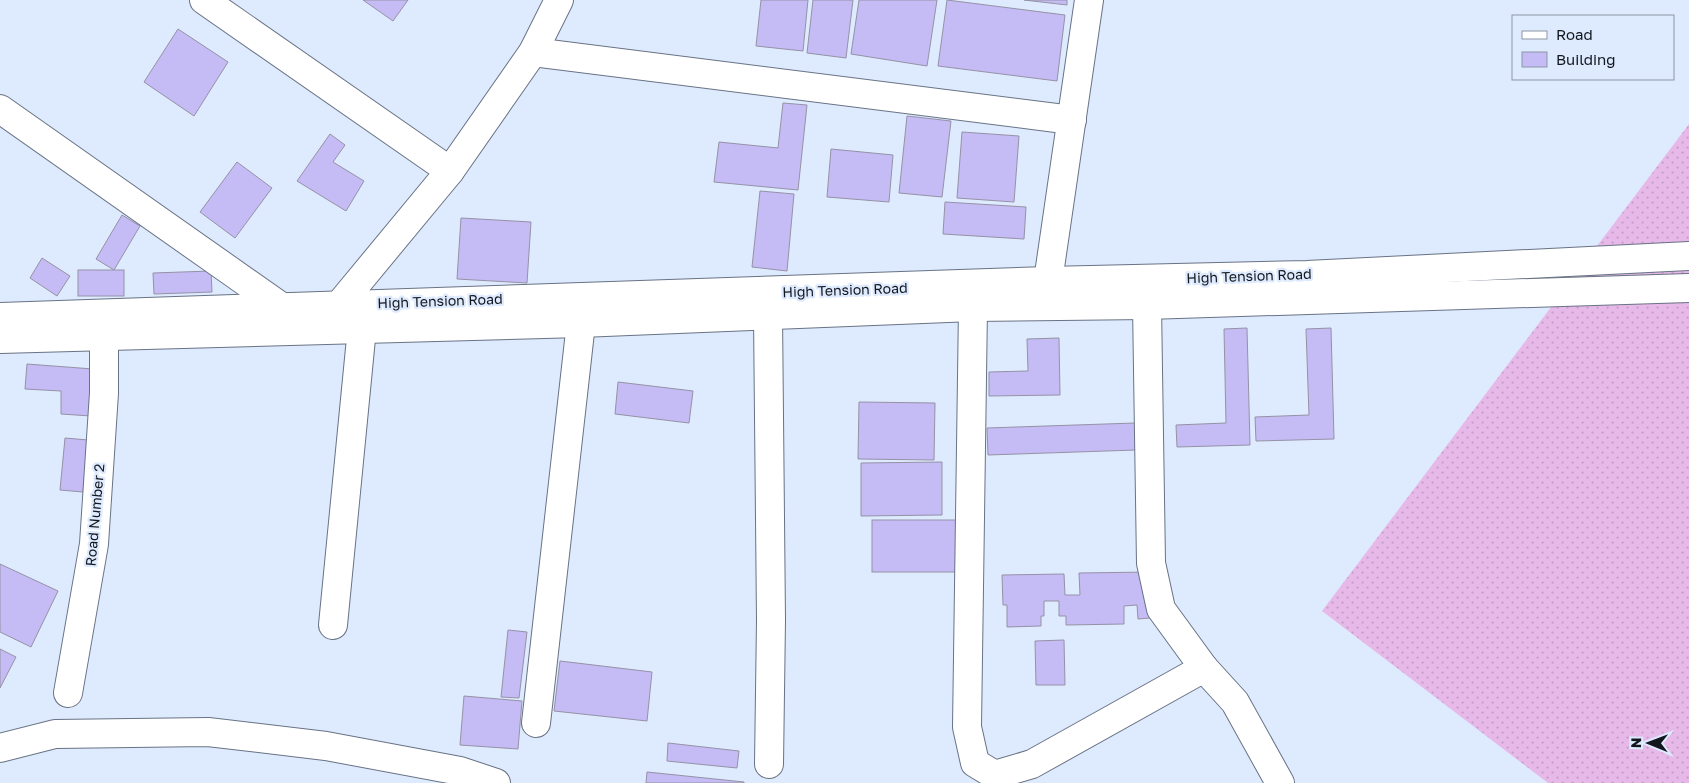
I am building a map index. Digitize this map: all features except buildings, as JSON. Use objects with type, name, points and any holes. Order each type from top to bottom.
[{"type":"street","points":[[204,0],[450,171]]},
{"type":"street","points":[[1048,281],[1089,0]]},
{"type":"street","points":[[333,625],[355,312],[532,52],[555,1]]},
{"type":"street","points":[[532,52],[1072,120]]},
{"type":"street","points":[[0,109],[283,308]]},
{"type":"street","name":"High Tension Road","points":[[0,339],[104,336],[355,312],[768,292],[1409,270],[1689,256]]},
{"type":"street","points":[[1509,294],[1510,264]]},
{"type":"street","points":[[1407,297],[1409,270]]},
{"type":"street","name":"High Tension Road","points":[[0,317],[283,308],[581,323],[973,307],[1147,305],[1689,288]]},
{"type":"street","points":[[1147,305],[1151,564],[1161,609],[1204,668],[1235,702],[1280,783]]},
{"type":"street","points":[[973,307],[967,727],[976,763],[995,775],[1032,764],[1204,668]]},
{"type":"street","points":[[768,315],[771,620],[769,764]]},
{"type":"street","points":[[536,723],[581,323]]},
{"type":"street","name":"Road Number 2","points":[[68,693],[94,544],[104,392],[104,336]]},
{"type":"street","points":[[0,748],[54,734],[208,732],[326,746],[460,771],[496,783]]},
{"type":"shaded area","points":[[1689,124],[1689,783],[1548,783],[1322,611]]}]
